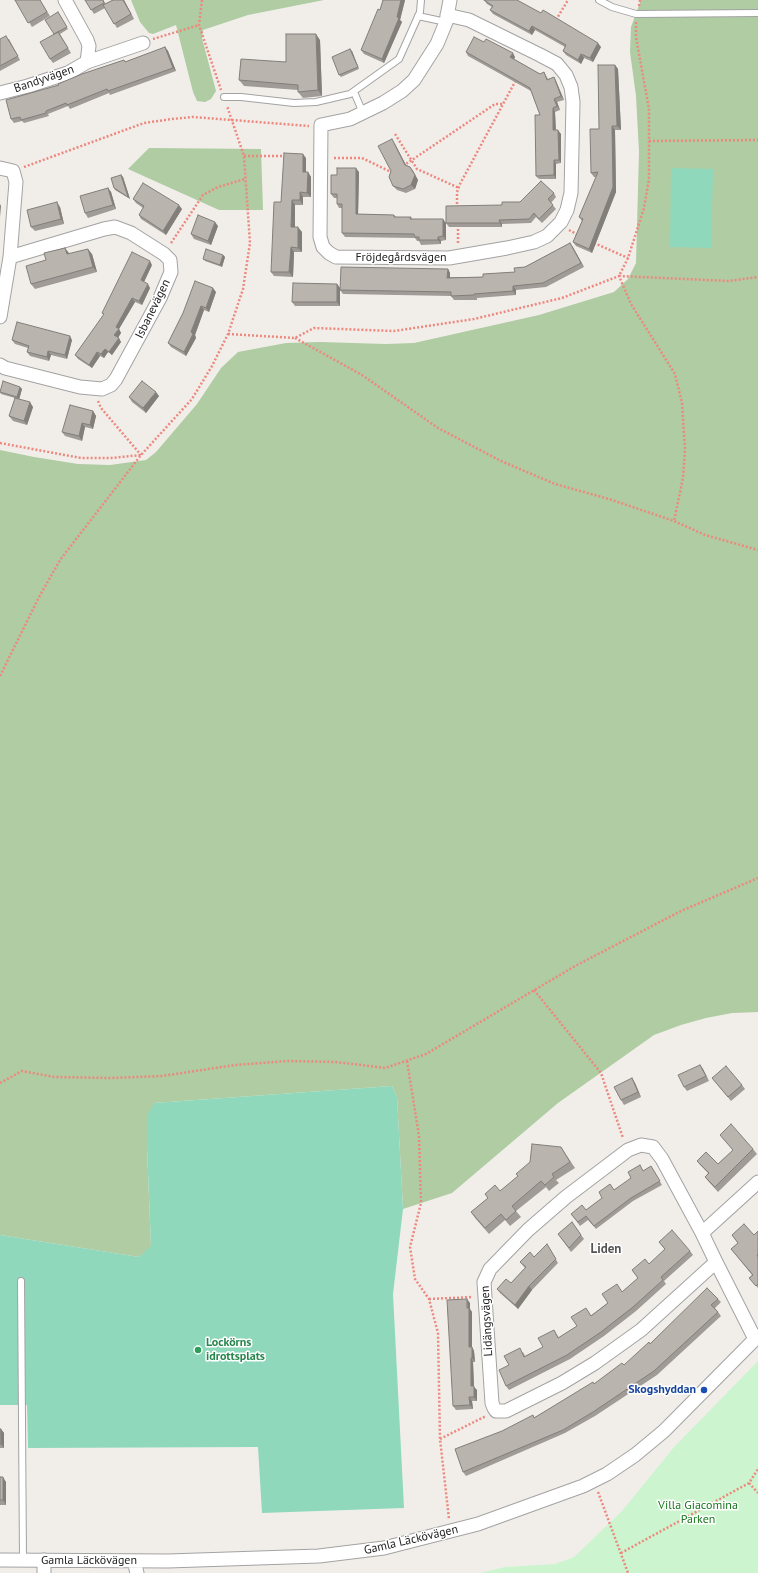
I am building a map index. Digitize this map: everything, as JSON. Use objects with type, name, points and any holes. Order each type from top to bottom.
[{"type":"street","name":"Bandyvägen","points":[[65,0],[87,40],[89,46],[87,62]]},
{"type":"street","points":[[321,125],[350,119],[383,104],[402,91],[414,80],[437,44],[447,19],[450,0]]},
{"type":"street","name":"Fröjdegårdsvägen","points":[[321,125],[320,237],[329,253],[336,257],[430,259],[459,256],[534,242],[547,236],[559,225],[567,210],[571,193],[573,102],[571,87],[566,75],[557,64],[469,20],[447,19]]},
{"type":"street","name":"Bandyvägen","points":[[0,93],[68,73],[87,62],[143,42]]},
{"type":"street","points":[[0,317],[10,257],[16,182],[6,170]]},
{"type":"street","points":[[10,257],[115,227],[131,233],[164,254]]},
{"type":"street","name":"Isbanevägen","points":[[0,365],[5,368],[80,387],[102,389],[111,385],[160,298],[171,272],[170,260],[164,254]]},
{"type":"street","name":"Lidängsvägen","points":[[496,1411],[492,1403],[484,1282],[490,1269],[499,1258],[528,1230],[566,1197],[628,1150],[641,1145],[653,1147],[669,1171],[756,1338]]},
{"type":"street","points":[[702,1233],[758,1182]]},
{"type":"street","points":[[496,1411],[506,1411],[562,1383],[595,1363],[641,1330],[716,1262]]},
{"type":"street","name":"Gamla Läckövägen","points":[[0,1560],[23,1560],[44,1567],[136,1567],[340,1555],[384,1548],[452,1532],[564,1493],[607,1474],[664,1431],[756,1338]]},
{"type":"lane","points":[[224,97],[241,97],[294,103],[309,102],[350,94],[399,59],[418,16],[421,0]]},
{"type":"lane","points":[[599,0],[612,7],[636,14],[758,13]]},
{"type":"lane","points":[[418,16],[447,19]]},
{"type":"lane","points":[[354,92],[363,113]]},
{"type":"lane","points":[[21,1281],[23,1560]]},
{"type":"path","points":[[0,676],[38,599],[60,560],[141,455],[192,399],[212,366],[228,334],[244,289],[250,244],[244,156],[199,25],[202,0]]},
{"type":"path","points":[[556,20],[568,0]]},
{"type":"path","points":[[640,0],[636,14],[636,37],[649,109],[649,180],[644,208],[628,258],[619,276],[631,304],[675,374],[682,403],[685,450],[683,478],[674,521]]},
{"type":"path","points":[[143,42],[199,25]]},
{"type":"path","points":[[457,214],[457,192],[518,78]]},
{"type":"path","points":[[321,157],[362,158],[391,172],[411,162],[495,104],[503,104]]},
{"type":"path","points":[[6,170],[144,123],[193,117],[232,119],[276,125],[321,125]]},
{"type":"path","points":[[395,134],[411,162],[417,169],[459,188]]},
{"type":"path","points":[[649,141],[758,140]]},
{"type":"path","points":[[244,156],[291,156]]},
{"type":"path","points":[[164,254],[203,195],[218,187],[245,179]]},
{"type":"path","points":[[458,221],[459,256]]},
{"type":"path","points":[[559,225],[584,238]]},
{"type":"path","points":[[590,242],[628,258]]},
{"type":"path","points":[[295,338],[314,328],[394,331],[474,319],[562,298],[619,276],[729,281],[758,278]]},
{"type":"path","points":[[228,334],[295,338],[362,375],[438,428],[501,461],[555,484],[609,499],[674,521],[704,535],[758,550]]},
{"type":"path","points":[[94,389],[101,408],[141,455]]},
{"type":"path","points":[[0,443],[81,458],[111,458],[141,455]]},
{"type":"path","points":[[0,1083],[22,1071],[54,1077],[111,1078],[162,1076],[235,1065],[287,1061],[336,1062],[385,1068],[426,1054],[574,966],[681,912],[758,878]]},
{"type":"path","points":[[534,990],[601,1073],[628,1150]]},
{"type":"path","points":[[407,1060],[419,1136],[421,1203],[410,1247],[415,1279],[429,1299],[438,1332],[440,1439],[448,1516],[452,1532]]},
{"type":"path","points":[[429,1299],[485,1297]]},
{"type":"path","points":[[440,1439],[496,1411]]},
{"type":"path","points":[[621,1553],[749,1483],[758,1470]]},
{"type":"path","points":[[749,1483],[758,1493]]},
{"type":"path","points":[[592,1494],[604,1487]]},
{"type":"path","points":[[598,1491],[628,1573]]},
{"type":"green space","points":[[131,0],[324,0],[248,15],[203,30],[202,38],[216,91],[211,99],[205,102],[197,101],[193,92],[176,25],[153,34],[149,33],[140,22]]},
{"type":"green space","points":[[641,0],[758,0],[758,1012],[732,1013],[706,1018],[654,1035],[558,1103],[452,1193],[403,1209],[397,1097],[392,1086],[154,1103],[147,1148],[151,1247],[139,1257],[0,1235],[0,450],[78,464],[110,465],[146,460],[156,452],[197,404],[221,368],[238,352],[286,343],[414,343],[539,315],[614,292],[628,279],[636,263],[639,152],[636,96],[630,52],[631,27]]},
{"type":"green space","points":[[149,148],[261,149],[263,210],[219,210],[128,169]]},
{"type":"green space","points":[[671,168],[713,169],[711,248],[670,247]]},
{"type":"green space","name":"Lockörns idrottsplats","points":[[392,1086],[397,1097],[403,1209],[393,1294],[404,1508],[262,1513],[258,1447],[28,1448],[27,1405],[0,1405],[0,1235],[139,1257],[151,1246],[147,1148],[148,1114],[154,1103]]},
{"type":"green space","name":"Villa Giacomina Parken","points":[[758,1361],[758,1573],[480,1573],[505,1567],[555,1564],[574,1557],[622,1511],[674,1447]]},
{"type":"building","points":[[15,0],[40,0],[47,12],[28,23]]},
{"type":"building","points":[[85,0],[103,0],[104,3],[91,10]]},
{"type":"building","points":[[113,0],[123,0],[131,14],[114,24],[103,5]]},
{"type":"building","points":[[383,0],[401,0],[397,17],[399,18],[382,59],[361,50],[378,9],[380,10]]},
{"type":"building","points":[[484,0],[517,0],[541,13],[543,10],[598,43],[590,58],[581,54],[578,60],[563,51],[566,45],[532,26],[529,31],[490,10],[493,6]]},
{"type":"building","points":[[58,12],[67,27],[54,34],[45,20]]},
{"type":"building","points":[[58,32],[68,48],[50,59],[40,42]]},
{"type":"building","points":[[286,34],[316,34],[318,90],[298,92],[298,85],[239,80],[241,59],[286,62]]},
{"type":"building","points":[[6,36],[18,56],[0,66],[0,39]]},
{"type":"building","points":[[474,37],[484,42],[486,39],[513,53],[510,57],[540,74],[544,72],[547,80],[554,77],[561,96],[554,99],[557,106],[553,108],[553,130],[558,130],[559,160],[554,160],[554,175],[536,176],[535,115],[540,115],[530,88],[466,52]]},
{"type":"building","points":[[165,47],[173,68],[108,91],[107,89],[67,105],[66,103],[46,111],[46,113],[21,120],[20,117],[11,119],[6,100],[59,85],[58,84],[82,74],[124,60],[125,62]]},
{"type":"building","points":[[350,49],[358,67],[339,75],[332,57]]},
{"type":"building","points":[[598,65],[615,65],[617,126],[612,126],[613,187],[589,249],[573,242],[583,219],[579,217],[598,172],[591,173],[590,129],[599,129]]},
{"type":"building","points":[[392,139],[405,165],[410,167],[415,175],[411,185],[403,189],[393,186],[389,177],[391,171],[378,146]]},
{"type":"building","points":[[284,153],[303,154],[303,172],[308,172],[307,193],[300,192],[300,200],[292,200],[291,227],[298,227],[298,248],[291,247],[289,272],[271,272],[274,202],[281,202]]},
{"type":"building","points":[[337,168],[356,168],[356,214],[394,215],[394,217],[411,217],[410,219],[443,219],[443,236],[438,237],[438,240],[419,240],[419,237],[415,237],[414,234],[342,233],[342,204],[337,204],[337,194],[331,194],[331,175],[337,175]]},
{"type":"building","points":[[121,175],[128,197],[114,188],[111,178]]},
{"type":"building","points":[[541,181],[554,193],[548,199],[553,205],[539,219],[534,213],[529,219],[499,220],[500,223],[446,223],[446,206],[502,205],[502,202],[520,202]]},
{"type":"building","points":[[143,183],[179,205],[163,231],[139,215],[144,206],[133,199]]},
{"type":"building","points":[[108,188],[113,205],[85,213],[80,196]]},
{"type":"building","points":[[57,202],[61,219],[31,227],[27,210]]},
{"type":"building","points":[[198,215],[215,222],[208,241],[191,234]]},
{"type":"building","points":[[570,243],[581,263],[543,283],[513,286],[513,291],[451,296],[451,292],[340,290],[341,267],[448,269],[447,278],[483,277],[483,274],[515,272],[514,268],[525,267]]},
{"type":"building","points":[[65,248],[67,254],[88,249],[93,267],[31,284],[26,266],[46,260],[44,253]]},
{"type":"building","points":[[206,249],[223,255],[220,265],[203,259]]},
{"type":"building","points":[[132,252],[150,261],[141,280],[148,284],[139,301],[132,298],[116,327],[119,329],[114,335],[119,338],[109,352],[105,349],[101,354],[97,352],[89,365],[75,355],[104,314],[102,313]]},
{"type":"building","points":[[195,281],[213,288],[206,308],[201,306],[191,332],[193,334],[184,352],[168,343],[183,313]]},
{"type":"building","points":[[293,283],[337,284],[337,302],[292,302]]},
{"type":"building","points":[[17,322],[70,336],[65,355],[48,351],[47,357],[27,352],[29,346],[12,340]]},
{"type":"building","points":[[3,381],[20,387],[17,397],[0,392]]},
{"type":"building","points":[[142,381],[156,392],[143,408],[129,397]]},
{"type":"building","points":[[15,398],[30,402],[24,421],[9,416]]},
{"type":"building","points":[[70,405],[93,411],[90,425],[82,423],[79,436],[62,432]]},
{"type":"building","points":[[700,1065],[706,1076],[684,1087],[678,1075]]},
{"type":"building","points":[[726,1066],[742,1085],[728,1097],[712,1078]]},
{"type":"building","points":[[632,1078],[638,1092],[621,1100],[614,1087]]},
{"type":"building","points":[[731,1124],[753,1149],[715,1187],[705,1177],[709,1173],[697,1161],[706,1152],[718,1164],[733,1150],[720,1135]]},
{"type":"building","points":[[532,1144],[561,1147],[570,1162],[552,1174],[554,1177],[545,1185],[541,1181],[512,1206],[516,1211],[506,1220],[501,1214],[485,1228],[471,1212],[488,1198],[485,1194],[495,1185],[500,1191],[518,1176],[516,1174],[530,1162]]},
{"type":"building","points":[[640,1165],[643,1171],[651,1166],[660,1181],[631,1198],[594,1226],[586,1216],[578,1222],[571,1214],[582,1205],[586,1210],[602,1198],[599,1192],[610,1184],[614,1190],[631,1178],[628,1172]]},
{"type":"building","points":[[572,1222],[581,1235],[569,1248],[558,1234]]},
{"type":"building","points":[[744,1224],[754,1235],[758,1231],[758,1284],[756,1286],[749,1278],[753,1275],[731,1249],[738,1243],[732,1235]]},
{"type":"building","points":[[672,1230],[690,1251],[661,1277],[663,1280],[633,1307],[601,1332],[567,1355],[506,1386],[499,1370],[509,1365],[504,1356],[520,1348],[524,1357],[543,1347],[538,1338],[554,1330],[558,1338],[577,1326],[571,1317],[586,1308],[591,1316],[608,1303],[602,1294],[617,1284],[622,1292],[638,1278],[632,1270],[645,1259],[649,1264],[665,1249],[659,1242]]},
{"type":"building","points":[[547,1244],[556,1259],[529,1286],[515,1305],[497,1289],[506,1279],[511,1283],[526,1267],[520,1262],[530,1252],[534,1257]]},
{"type":"building","points":[[707,1288],[718,1299],[711,1305],[718,1312],[654,1371],[593,1412],[563,1430],[463,1472],[455,1449],[502,1431],[533,1415],[534,1418],[593,1382],[594,1384],[622,1363],[624,1365],[649,1342],[650,1344]]},
{"type":"building","points":[[467,1299],[467,1308],[469,1308],[469,1347],[472,1347],[471,1386],[474,1386],[474,1397],[469,1397],[470,1405],[453,1406],[447,1300]]},
{"type":"building","points":[[1,1429],[1,1444],[0,1444]]},
{"type":"building","points":[[0,1477],[3,1477],[3,1500],[0,1500]]},
{"type":"place","name":"Lockörns idrottsplats","points":[[198,1350]]},
{"type":"place","name":"Skogshyddan","points":[[704,1390]]},
{"type":"district","name":"Liden","points":[[606,1249]]}]
